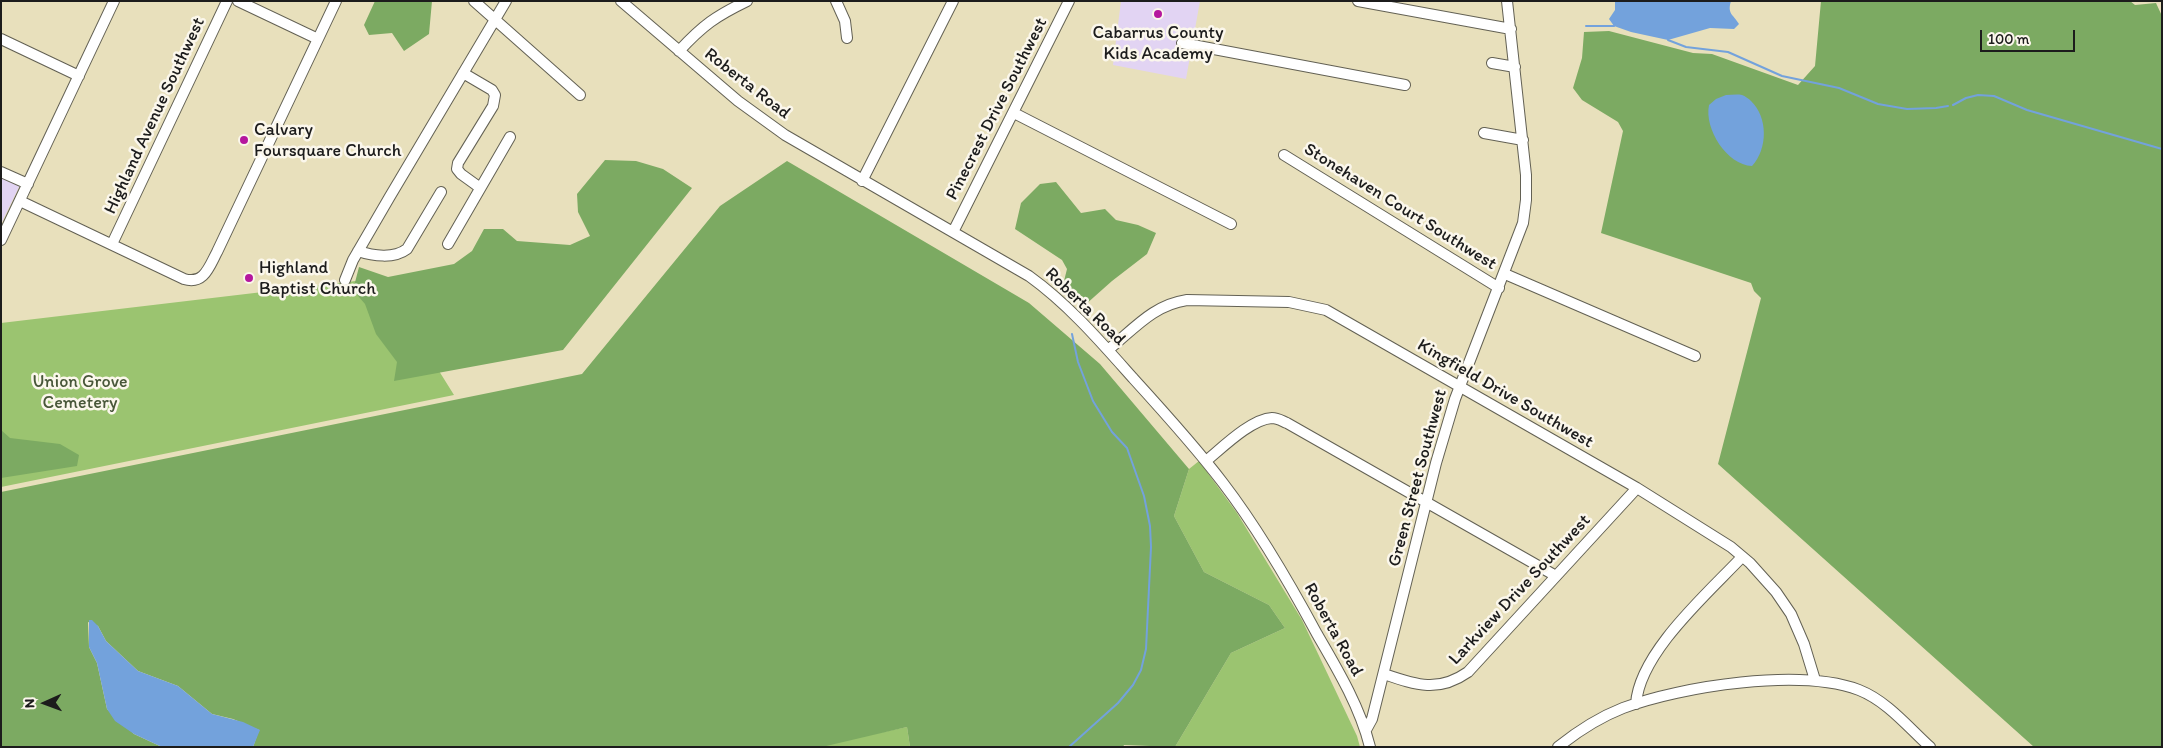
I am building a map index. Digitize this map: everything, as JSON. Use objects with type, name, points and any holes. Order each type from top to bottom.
[{"type":"street","points":[[1,240],[114,1]]},
{"type":"street","name":"Highland Avenue Southwest","points":[[112,244],[227,1]]},
{"type":"street","points":[[238,1],[318,39]]},
{"type":"street","points":[[20,201],[184,279],[199,280],[204,276],[217,252],[336,1]]},
{"type":"street","points":[[474,1],[580,95]]},
{"type":"street","points":[[345,280],[358,251],[506,1]]},
{"type":"street","name":"Roberta Road","points":[[621,1],[754,113],[785,135],[1040,284],[1060,301],[1108,350],[1206,461],[1245,512],[1329,654],[1366,730],[1370,747]]},
{"type":"street","points":[[679,51],[706,24],[717,16],[747,1]]},
{"type":"street","points":[[836,1],[845,21],[847,38]]},
{"type":"street","points":[[862,181],[953,1]]},
{"type":"street","name":"Pinecrest Drive Southwest","points":[[953,232],[1069,1]]},
{"type":"street","points":[[1358,1],[1511,29]]},
{"type":"street","name":"Green Street Southwest","points":[[1366,730],[1372,719],[1384,674],[1436,463],[1460,388],[1505,274],[1519,236],[1525,212],[1526,175],[1507,1]]},
{"type":"street","points":[[1,39],[79,76]]},
{"type":"street","points":[[1182,43],[1405,85]]},
{"type":"street","points":[[1492,63],[1515,67]]},
{"type":"street","points":[[463,73],[492,90],[494,95],[493,106],[458,163],[457,169],[479,188]]},
{"type":"street","points":[[1014,113],[1231,224]]},
{"type":"street","points":[[1484,133],[1523,140]]},
{"type":"street","points":[[448,244],[510,137]]},
{"type":"street","name":"Stonehaven Court Southwest","points":[[1284,155],[1499,288]]},
{"type":"street","points":[[1,172],[28,184]]},
{"type":"street","points":[[358,251],[380,256],[401,254],[407,249],[441,192]]},
{"type":"street","points":[[1505,274],[1695,356]]},
{"type":"street","name":"Kingfield Drive Southwest","points":[[1108,350],[1152,313],[1172,302],[1219,300],[1298,303],[1326,310],[1362,329],[1460,388],[1637,488],[1714,534],[1742,557],[1776,592],[1791,614],[1804,644],[1815,680]]},
{"type":"street","points":[[1206,461],[1251,426],[1266,419],[1277,419],[1287,422],[1556,576]]},
{"type":"street","name":"Larkview Drive Southwest","points":[[1384,674],[1424,685],[1444,685],[1468,672],[1637,488]]},
{"type":"street","points":[[1636,704],[1642,678],[1654,654],[1742,557]]},
{"type":"street","points":[[1558,747],[1593,723],[1636,704],[1665,696],[1720,686],[1790,679],[1815,680],[1858,690],[1877,699],[1930,747]]},
{"type":"shaded area","points":[[1121,1],[1200,1],[1186,79],[1113,65]]},
{"type":"shaded area","points":[[1,176],[20,185],[1,224]]},
{"type":"green space","points":[[375,1],[432,1],[429,34],[404,51],[392,33],[369,35],[364,25]]},
{"type":"green space","points":[[1821,1],[2130,1],[2135,5],[2156,3],[2162,16],[2162,747],[2034,747],[1718,464],[1761,298],[1754,291],[1751,283],[1601,233],[1623,131],[1618,122],[1582,100],[1573,88],[1582,58],[1584,32],[1609,31],[1693,53],[1712,54],[1798,85],[1815,66]]},
{"type":"green space","points":[[605,160],[636,161],[663,169],[692,188],[563,350],[394,381],[397,362],[376,334],[365,304],[353,290],[359,267],[388,277],[454,264],[472,251],[484,229],[503,229],[517,241],[570,245],[590,236],[578,212],[577,194]]},
{"type":"green space","points":[[787,161],[1029,303],[1100,364],[1189,469],[1174,516],[1204,572],[1269,605],[1285,628],[1231,653],[1175,747],[1124,745],[1123,747],[910,747],[907,727],[822,747],[253,747],[259,730],[233,719],[212,714],[178,686],[138,671],[106,641],[98,626],[88,622],[89,647],[97,663],[107,709],[134,734],[162,747],[1,747],[1,492],[582,374],[720,206]]},
{"type":"green space","points":[[1056,182],[1081,213],[1105,209],[1116,220],[1138,225],[1156,233],[1147,254],[1085,305],[1064,281],[1067,269],[1062,260],[1015,229],[1021,203],[1040,184]]},
{"type":"green space","name":"Union Grove Cemetery","points":[[381,278],[454,395],[1,487],[1,323]]},
{"type":"green space","points":[[1,430],[10,438],[60,444],[79,455],[77,466],[1,478]]},
{"type":"green space","points":[[1199,461],[1237,513],[1302,620],[1357,736],[1360,747],[1175,747],[1231,653],[1285,628],[1269,605],[1204,572],[1174,516],[1189,469]]},
{"type":"green space","points":[[907,727],[910,747],[822,747],[822,745]]},
{"type":"water","points":[[1615,1],[1731,1],[1731,14],[1739,24],[1734,29],[1710,28],[1668,40],[1631,32],[1614,26],[1609,19],[1615,10]]},
{"type":"water","points":[[1726,95],[1742,95],[1746,97],[1757,108],[1761,116],[1764,133],[1763,142],[1761,151],[1752,166],[1743,164],[1726,153],[1719,144],[1710,125],[1709,105],[1716,99]]},
{"type":"water","points":[[89,620],[92,620],[98,626],[106,641],[138,671],[178,686],[212,714],[243,722],[260,730],[253,747],[162,747],[134,734],[115,721],[107,709],[97,663],[89,647]]},
{"type":"waterway","points":[[1586,26],[1614,26],[1615,24]]},
{"type":"waterway","points":[[1668,38],[1668,40],[1686,47],[1728,52],[1782,76],[1839,88],[1878,104],[1907,109],[1948,106]]},
{"type":"waterway","points":[[1953,105],[1966,98],[1978,95],[1994,96],[2027,110],[2162,149]]},
{"type":"waterway","points":[[1069,747],[1118,703],[1133,685],[1141,670],[1146,649],[1151,547],[1150,526],[1144,496],[1127,448],[1112,432],[1093,401],[1078,362],[1072,334]]},
{"type":"place","name":"Cabarrus County Kids Academy","points":[[1158,14]]},
{"type":"place","name":"Calvary Foursquare Church","points":[[244,140]]},
{"type":"place","name":"Highland Baptist Church","points":[[249,278]]}]
